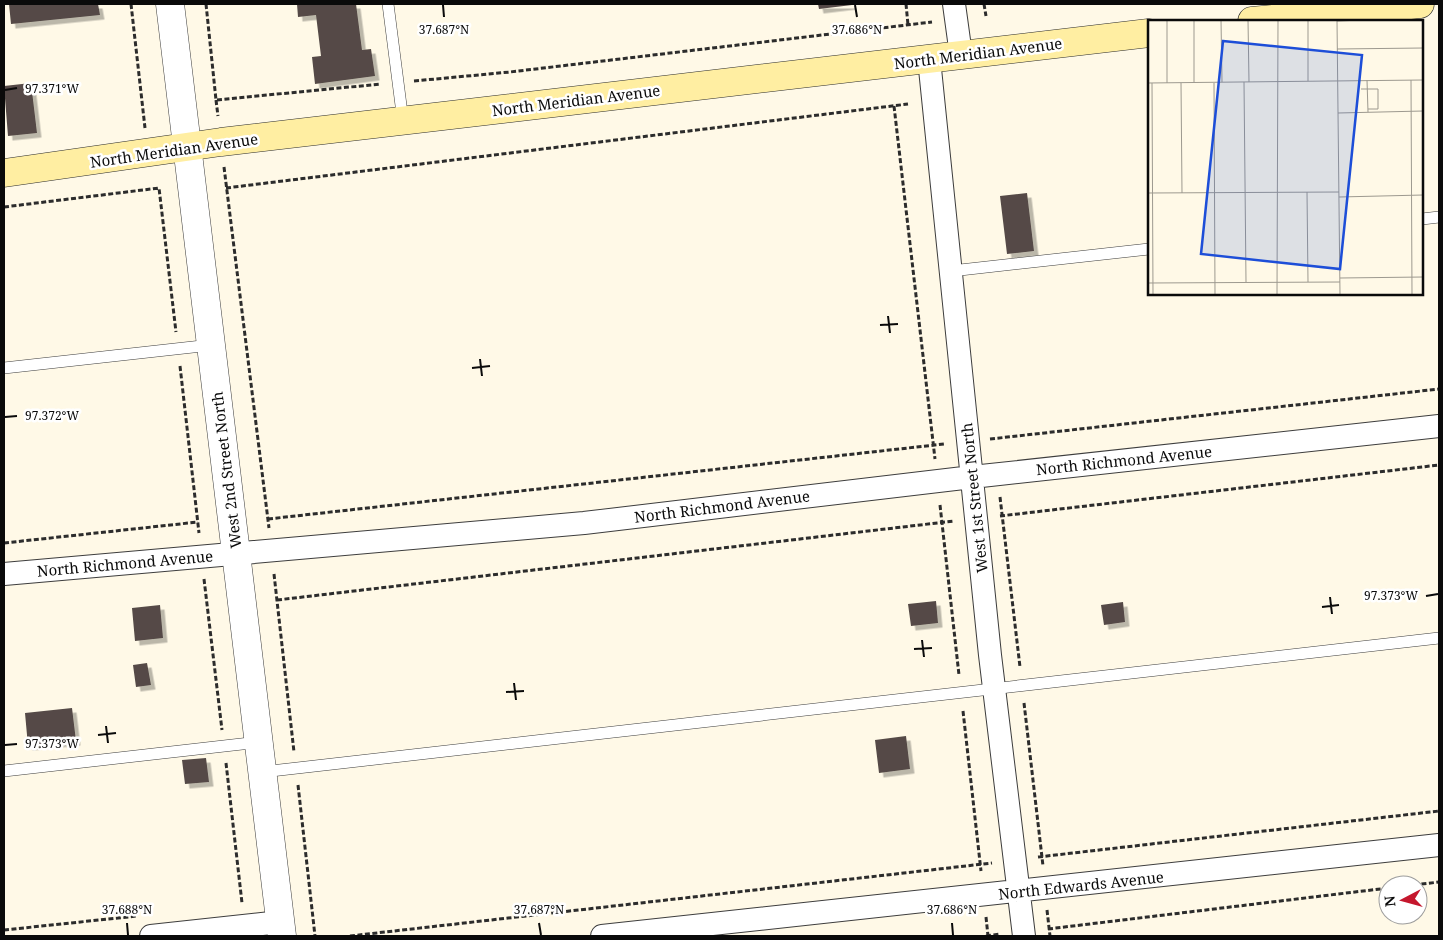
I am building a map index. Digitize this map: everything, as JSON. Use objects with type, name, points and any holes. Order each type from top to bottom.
[{"type":"main road","points":[[1262,20],[1420,4]]},
{"type":"main road","name":"North Meridian Avenue","points":[[4,173],[221,142],[1148,33]]},
{"type":"street","name":"West 2nd Street North","points":[[170,4],[281,929]]},
{"type":"street","points":[[954,4],[961,55]]},
{"type":"street","name":"West 1st Street North","points":[[929,59],[994,688],[1023,934]]},
{"type":"street","name":"North Richmond Avenue","points":[[4,574],[236,552],[584,523],[998,474],[1439,426]]},
{"type":"street","name":"North Edwards Avenue","points":[[602,936],[1439,846]]},
{"type":"street","points":[[152,936],[281,929]]},
{"type":"lane","points":[[388,4],[403,121]]},
{"type":"lane","points":[[1423,219],[1439,217]]},
{"type":"lane","points":[[951,271],[1148,249]]},
{"type":"lane","points":[[4,368],[210,345]]},
{"type":"lane","points":[[262,772],[1439,638]]},
{"type":"lane","points":[[4,772],[258,742]]},
{"type":"path","points":[[131,4],[145,131]]},
{"type":"path","points":[[206,4],[216,100],[510,72],[932,22]]},
{"type":"path","points":[[906,4],[908,25]]},
{"type":"path","points":[[984,4],[986,16]]},
{"type":"path","points":[[226,188],[908,104]]},
{"type":"path","points":[[894,106],[987,936],[1023,934],[1050,928],[1378,889]]},
{"type":"path","points":[[4,207],[159,188],[242,904]]},
{"type":"path","points":[[268,519],[1439,389]]},
{"type":"path","points":[[993,429],[1050,936]]},
{"type":"path","points":[[276,600],[1439,465]]},
{"type":"path","points":[[4,543],[198,522]]},
{"type":"path","points":[[350,936],[1439,811]]},
{"type":"path","points":[[4,930],[143,915]]},
{"type":"building","points":[[9,4],[98,4],[100,15],[11,24]]},
{"type":"building","points":[[297,4],[356,4],[362,50],[371,49],[375,76],[315,84],[312,57],[321,56],[316,15],[298,17]]},
{"type":"building","points":[[818,4],[852,4],[852,5],[819,9]]},
{"type":"building","points":[[31,83],[37,133],[8,136],[4,86]]},
{"type":"building","points":[[1027,193],[1034,251],[1007,254],[1000,196]]},
{"type":"building","points":[[936,601],[938,623],[911,626],[908,604]]},
{"type":"building","points":[[1123,602],[1125,622],[1104,625],[1101,605]]},
{"type":"building","points":[[160,605],[163,638],[135,641],[132,608]]},
{"type":"building","points":[[147,663],[151,685],[136,687],[133,665]]},
{"type":"building","points":[[72,708],[76,741],[28,746],[25,713]]},
{"type":"building","points":[[906,736],[910,769],[879,773],[875,740]]},
{"type":"building","points":[[206,758],[209,782],[185,784],[182,760]]}]
